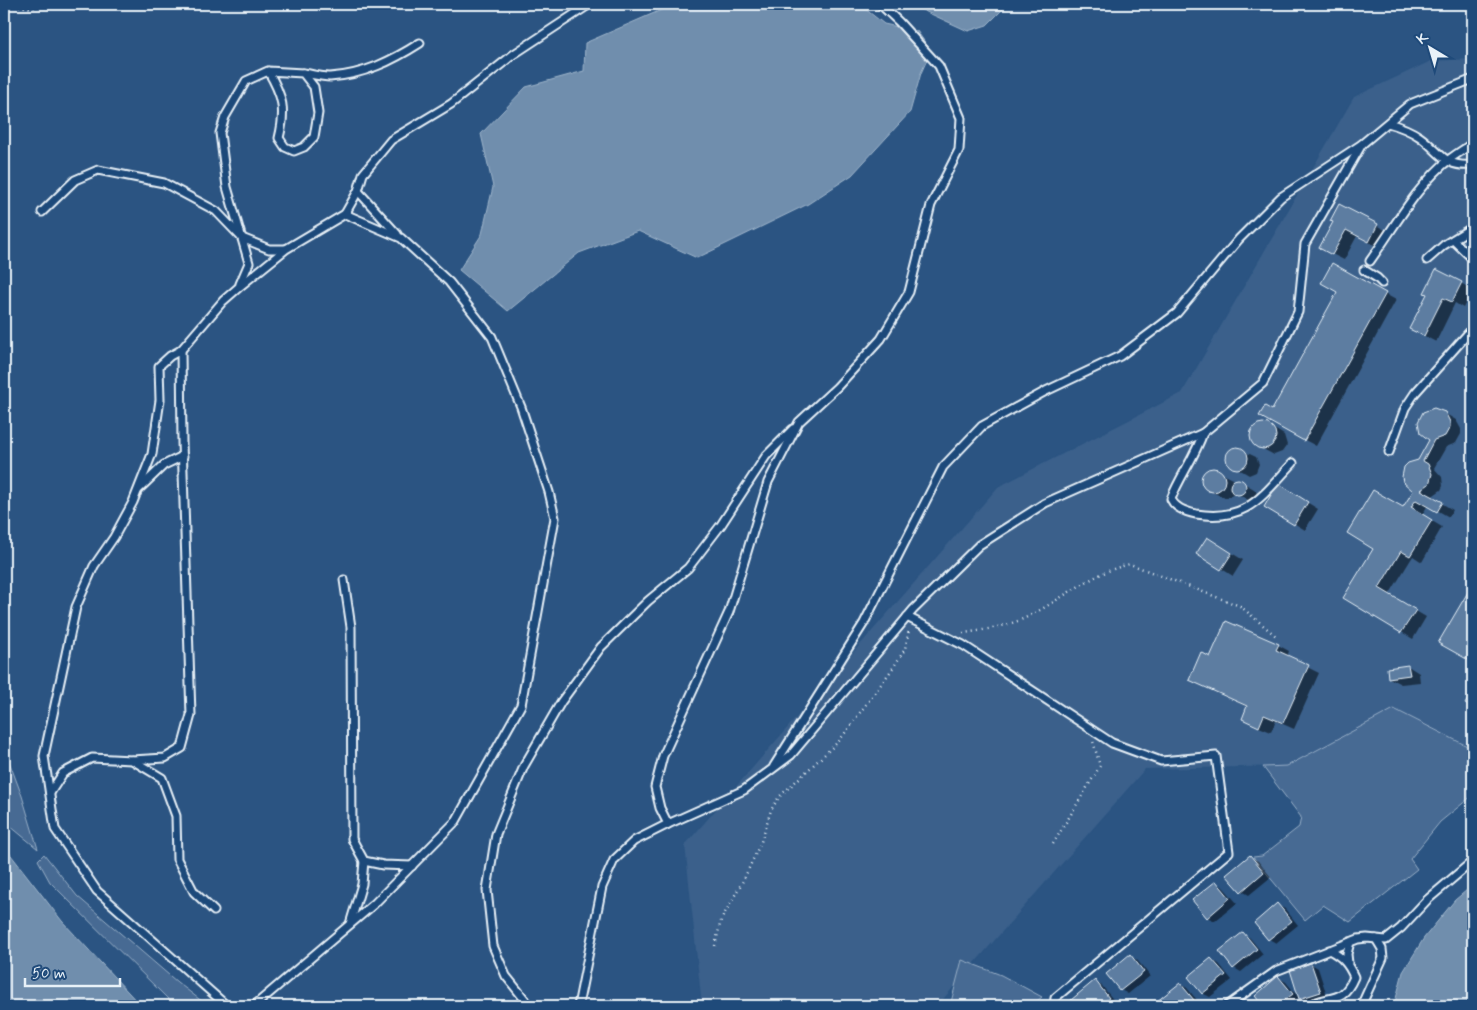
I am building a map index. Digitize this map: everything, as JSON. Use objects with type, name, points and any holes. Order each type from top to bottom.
[{"type":"lane","points":[[227,1006],[97,891],[55,829],[44,756],[76,607],[94,566],[114,537],[137,492],[152,454],[160,400],[159,366],[170,356],[181,350],[223,301],[239,287],[286,249],[345,214],[358,191],[363,174],[391,140],[451,104],[514,54],[590,4]]},
{"type":"lane","points":[[530,1006],[506,976],[494,946],[487,890],[496,834],[524,766],[561,702],[601,647],[648,601],[688,568],[721,525],[766,456],[882,339],[909,292],[931,205],[960,150],[961,118],[939,66],[880,4]]},
{"type":"lane","points":[[239,287],[249,263],[228,187],[220,133],[225,116],[246,81],[268,71],[328,77],[363,72],[396,58],[420,43]]},
{"type":"lane","points":[[268,71],[282,97],[282,124],[279,138],[285,147],[294,151],[304,147],[314,137],[318,113],[314,87],[303,73]]},
{"type":"lane","points":[[772,770],[864,622],[943,467],[982,426],[1046,391],[1120,356],[1177,313],[1239,239],[1281,197],[1362,144],[1410,104],[1473,79]]},
{"type":"lane","points":[[1388,123],[1404,128],[1419,136],[1447,162],[1461,166],[1473,166]]},
{"type":"lane","points":[[1370,261],[1408,205],[1430,178],[1447,162],[1473,143]]},
{"type":"lane","points":[[578,1006],[602,887],[614,860],[634,841],[744,790],[791,755],[907,616],[979,545],[1046,503],[1203,434],[1263,383],[1298,312],[1305,244],[1362,144]]},
{"type":"lane","points":[[42,212],[75,180],[98,170],[164,183],[216,211],[242,238],[269,249],[286,249]]},
{"type":"lane","points":[[254,1006],[374,904],[456,821],[521,705],[555,518],[549,492],[521,408],[492,337],[449,282],[401,238],[358,191]]},
{"type":"lane","points":[[345,214],[401,238]]},
{"type":"lane","points":[[1427,260],[1444,245],[1473,227]]},
{"type":"lane","points":[[1453,240],[1473,259]]},
{"type":"lane","points":[[1364,270],[1382,283]]},
{"type":"lane","points":[[1389,452],[1405,408],[1415,393],[1473,328]]},
{"type":"lane","points":[[50,793],[63,773],[92,758],[132,760],[165,758],[182,748],[191,715],[181,350]]},
{"type":"lane","points":[[668,824],[660,808],[655,787],[663,756],[728,612],[768,482],[799,422]]},
{"type":"lane","points":[[1203,434],[1198,448],[1178,480],[1171,499],[1179,508],[1191,513],[1214,517],[1240,512],[1259,499],[1293,463]]},
{"type":"lane","points":[[137,492],[164,465],[183,456]]},
{"type":"lane","points":[[344,580],[351,627],[352,839],[364,861],[362,884],[350,925]]},
{"type":"lane","points":[[907,616],[962,645],[1112,743],[1161,761],[1216,756],[1229,852],[1055,998],[1054,1006]]},
{"type":"lane","points":[[132,760],[162,778],[176,816],[176,858],[194,892],[214,911]]},
{"type":"lane","points":[[364,861],[412,866]]},
{"type":"lane","points":[[1382,949],[1386,940],[1401,928],[1427,900],[1473,861]]},
{"type":"lane","points":[[1227,1006],[1276,971],[1350,942],[1367,938],[1386,940]]},
{"type":"lane","points":[[1361,1006],[1383,958],[1382,949],[1376,940]]},
{"type":"lane","points":[[1308,1006],[1342,995],[1349,988],[1354,976],[1348,963],[1347,954],[1350,942]]},
{"type":"lane","points":[[1329,950],[1348,963]]},
{"type":"path","points":[[8,4],[30,8],[50,4]]},
{"type":"path","points":[[944,636],[977,631],[1022,619],[1112,568],[1130,564],[1240,606],[1276,636]]},
{"type":"path","points":[[716,946],[721,920],[744,880],[761,842],[771,810],[778,797],[838,741],[893,668],[905,649],[909,633],[907,616]]},
{"type":"path","points":[[1053,844],[1100,766],[1089,728]]},
{"type":"shaded area","points":[[675,4],[859,4],[884,24],[917,31],[931,51],[921,73],[910,112],[852,175],[808,204],[697,258],[638,231],[579,253],[508,311],[459,270],[482,234],[493,187],[481,134],[526,87],[584,71],[585,43]]},
{"type":"shaded area","points":[[909,4],[1008,4],[987,25],[968,31]]},
{"type":"shaded area","points":[[1473,59],[1473,749],[1394,709],[1287,766],[1145,769],[937,1006],[702,1006],[685,845],[998,487],[1182,393],[1354,97],[1431,61]]},
{"type":"shaded area","points":[[1394,709],[1473,749],[1473,795],[1440,822],[1410,859],[1417,869],[1350,922],[1323,905],[1305,920],[1253,857],[1262,856],[1299,827],[1301,817],[1263,767],[1287,766]]},
{"type":"shaded area","points":[[4,748],[22,796],[38,849],[4,821]]},
{"type":"shaded area","points":[[4,846],[62,921],[141,1006],[4,1006]]},
{"type":"shaded area","points":[[44,854],[77,896],[177,982],[208,1006],[175,1006],[50,882],[38,860]]},
{"type":"shaded area","points":[[1473,885],[1473,1006],[1394,1006],[1403,972],[1424,938],[1455,900]]},
{"type":"shaded area","points":[[962,960],[1001,975],[1042,997],[1031,1006],[950,1006]]},
{"type":"building","points":[[1339,204],[1378,224],[1369,242],[1346,230],[1332,255],[1319,248],[1333,222],[1330,221]]},
{"type":"building","points":[[1332,263],[1386,293],[1304,441],[1259,416],[1265,406],[1272,410],[1337,292],[1321,283]]},
{"type":"building","points":[[1436,269],[1462,282],[1452,302],[1443,298],[1424,336],[1409,329],[1427,294],[1424,293]]},
{"type":"building","points":[[1434,408],[1445,412],[1450,422],[1450,427],[1445,436],[1434,440],[1423,461],[1428,464],[1432,474],[1429,484],[1421,490],[1443,502],[1437,512],[1416,500],[1411,507],[1432,520],[1410,556],[1401,551],[1379,588],[1416,610],[1401,633],[1343,598],[1373,549],[1347,533],[1373,490],[1403,507],[1413,491],[1403,482],[1404,467],[1408,463],[1418,460],[1429,440],[1420,433],[1418,422],[1423,412]]},
{"type":"building","points":[[1263,423],[1272,427],[1276,436],[1272,445],[1263,449],[1254,445],[1250,436],[1254,427]]},
{"type":"building","points":[[1237,447],[1245,450],[1248,458],[1245,466],[1237,469],[1229,466],[1226,458],[1229,450]]},
{"type":"building","points":[[1213,468],[1222,471],[1225,480],[1222,489],[1213,492],[1204,489],[1201,480],[1204,471]]},
{"type":"building","points":[[1238,479],[1246,487],[1238,495],[1230,487]]},
{"type":"building","points":[[1278,483],[1308,502],[1294,525],[1264,507]]},
{"type":"building","points":[[1207,537],[1232,553],[1221,570],[1196,554]]},
{"type":"building","points":[[1468,592],[1473,595],[1472,662],[1438,643]]},
{"type":"building","points":[[1226,621],[1279,644],[1276,650],[1309,665],[1283,723],[1264,715],[1259,727],[1242,719],[1247,706],[1189,680],[1201,652],[1210,657]]},
{"type":"building","points":[[1408,665],[1410,675],[1388,678],[1387,668]]},
{"type":"building","points":[[1473,690],[1473,708],[1465,704]]},
{"type":"building","points":[[1250,855],[1264,872],[1241,892],[1226,875]]},
{"type":"building","points":[[1216,881],[1230,898],[1207,918],[1192,900]]},
{"type":"building","points":[[1277,903],[1292,921],[1268,940],[1254,923]]},
{"type":"building","points":[[1243,932],[1257,949],[1233,969],[1219,951]]},
{"type":"building","points":[[1130,954],[1144,972],[1120,991],[1106,974]]},
{"type":"building","points":[[1211,958],[1226,975],[1202,994],[1188,977]]},
{"type":"building","points":[[1311,963],[1321,992],[1299,999],[1290,970]]},
{"type":"building","points":[[1278,976],[1293,994],[1277,1006],[1263,1006],[1255,996]]},
{"type":"building","points":[[1095,980],[1109,998],[1098,1006],[1076,1006],[1071,1000]]},
{"type":"building","points":[[1180,983],[1194,1000],[1186,1006],[1159,1006],[1156,1002]]}]
